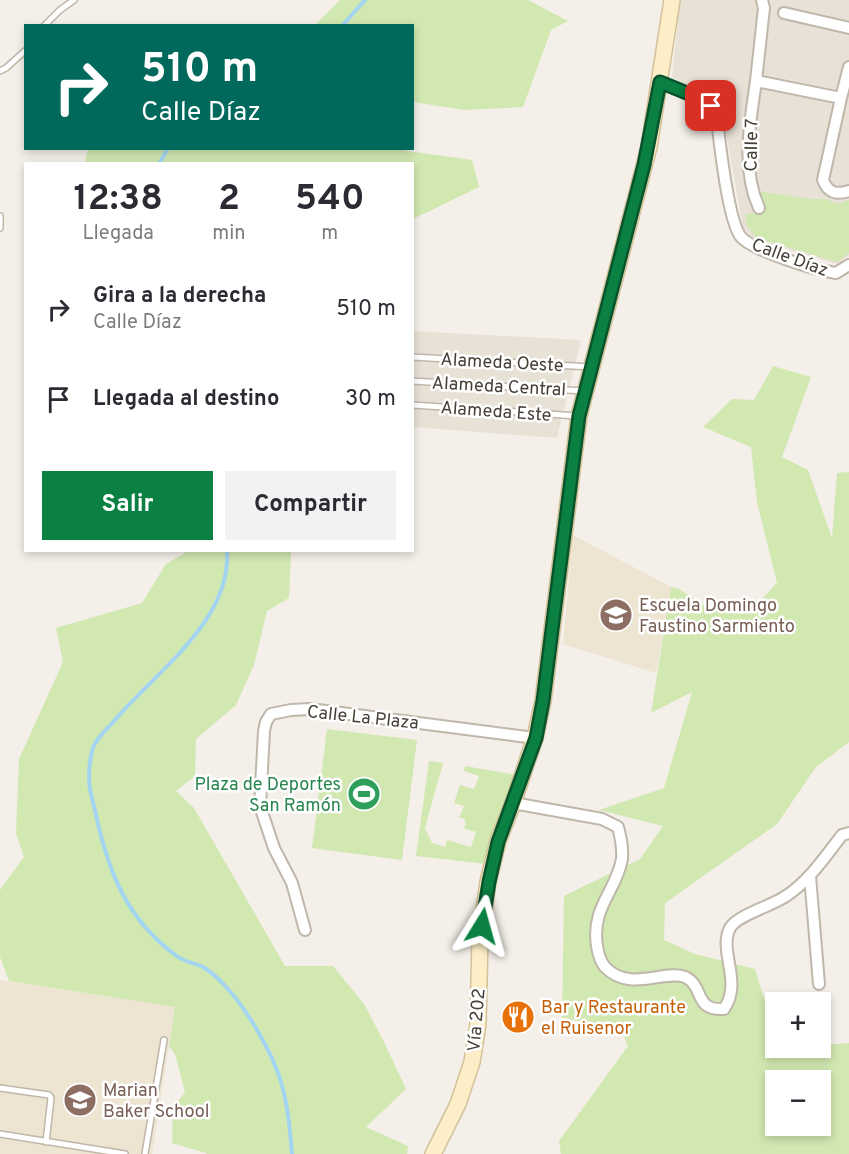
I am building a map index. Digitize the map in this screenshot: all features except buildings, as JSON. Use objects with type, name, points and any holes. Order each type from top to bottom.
[{"type":"main road","name":"Vía 202","points":[[434,1154],[458,1104],[472,1062],[478,1024],[480,940],[489,882],[498,842],[536,738],[548,668],[579,416],[643,169],[660,82],[672,0]]},
{"type":"street","name":"Calle 7","points":[[759,208],[752,193],[748,141],[764,8],[762,0]]},
{"type":"street","points":[[784,13],[849,28]]},
{"type":"street","points":[[849,68],[823,180],[826,188],[831,192],[838,194],[849,191]]},
{"type":"street","points":[[756,81],[841,98]]},
{"type":"street","name":"Calle Díaz","points":[[660,82],[699,98],[711,106],[717,120],[732,214],[739,235],[749,245],[822,271],[836,273],[849,265]]},
{"type":"street","name":"Calle La Plaza","points":[[305,930],[292,883],[274,848],[260,806],[264,731],[271,714],[310,709],[536,738]]},
{"type":"street","points":[[513,803],[602,819],[618,827],[622,840],[621,860],[596,919],[595,934],[598,954],[605,966],[615,974],[627,978],[643,981],[672,976],[684,977],[694,984],[706,1006],[713,1010],[724,1009],[730,1001],[731,973],[727,942],[729,929],[736,920],[787,896],[810,876],[842,835],[849,833]]},
{"type":"street","points":[[810,876],[819,984]]},
{"type":"lane","points":[[46,24],[74,0]]},
{"type":"lane","points":[[0,71],[24,52]]},
{"type":"lane","points":[[0,216],[0,228]]},
{"type":"lane","name":"Alameda Oeste","points":[[414,357],[591,367]]},
{"type":"lane","name":"Alameda Central","points":[[414,381],[586,391]]},
{"type":"lane","name":"Alameda Este","points":[[414,405],[579,416]]},
{"type":"lane","points":[[145,1154],[164,1040]]},
{"type":"lane","points":[[0,1088],[49,1095],[51,1098],[46,1142]]},
{"type":"lane","points":[[0,1134],[125,1154]]},
{"type":"shaded area","points":[[680,0],[849,0],[849,256],[837,264],[754,240],[743,227],[724,121],[709,96],[672,78]]},
{"type":"shaded area","points":[[414,331],[581,340],[557,438],[414,427]]},
{"type":"shaded area","name":"Escuela Domingo Faustino Sarmiento","points":[[573,535],[671,587],[656,673],[563,644]]},
{"type":"shaded area","name":"Marian Baker School","points":[[0,980],[175,1007],[152,1154],[0,1154]]},
{"type":"green space","points":[[340,0],[528,0],[568,21],[551,30],[523,107],[464,110],[414,102],[414,24],[316,24]]},
{"type":"green space","points":[[88,150],[400,150],[472,160],[479,187],[414,219],[414,162],[85,162]]},
{"type":"green space","points":[[757,191],[824,199],[839,204],[849,200],[849,253],[837,262],[756,238],[747,225],[745,214],[764,212]]},
{"type":"green space","points":[[773,366],[811,377],[782,457],[808,470],[832,538],[837,473],[849,472],[849,742],[816,767],[777,824],[665,903],[664,940],[695,954],[755,969],[765,1002],[765,1058],[831,1058],[831,1044],[849,1043],[849,1154],[561,1154],[559,1141],[628,1046],[621,1029],[562,1018],[564,896],[640,859],[663,826],[599,810],[664,788],[692,692],[651,713],[671,587],[679,589],[713,611],[761,600],[777,583],[757,502],[751,447],[703,427],[732,399],[754,400]]},
{"type":"green space","points":[[186,552],[291,552],[289,598],[267,611],[254,665],[236,705],[196,739],[195,776],[176,791],[194,808],[285,966],[333,966],[364,1004],[406,1089],[366,1127],[408,1146],[407,1154],[209,1154],[172,1143],[173,1108],[185,1092],[175,1054],[169,1046],[175,1007],[9,981],[0,957],[0,890],[24,857],[16,834],[19,759],[63,662],[56,628],[142,603],[166,564]]},
{"type":"green space","name":"Plaza de Deportes San Ramón","points":[[327,729],[417,740],[402,860],[312,848]]},
{"type":"green space","points":[[429,761],[443,763],[425,828],[432,843],[445,847],[447,840],[471,847],[476,832],[463,828],[466,825],[464,818],[459,818],[464,806],[454,803],[460,785],[474,789],[479,776],[464,771],[465,766],[516,775],[486,864],[416,856]]},
{"type":"waterway","points":[[344,24],[365,0]]},
{"type":"waterway","points":[[160,162],[167,150]]},
{"type":"waterway","points":[[227,552],[225,576],[217,600],[205,622],[170,663],[97,740],[91,755],[89,784],[107,857],[114,876],[133,911],[160,943],[178,957],[203,967],[222,982],[243,1008],[258,1032],[277,1070],[283,1091],[292,1154]]},
{"type":"place","name":"Escuela Domingo Faustino Sarmiento","points":[[616,615]]},
{"type":"place","name":"Plaza de Deportes San Ramón","points":[[364,794]]},
{"type":"place","name":"Bar y Restaurante el Ruisenor","points":[[518,1017]]},
{"type":"place","name":"Marian Baker School","points":[[80,1100]]},
{"type":"route","points":[[482,926],[498,842],[536,738],[553,628],[579,416],[644,165],[660,82],[699,98],[711,106]]}]
